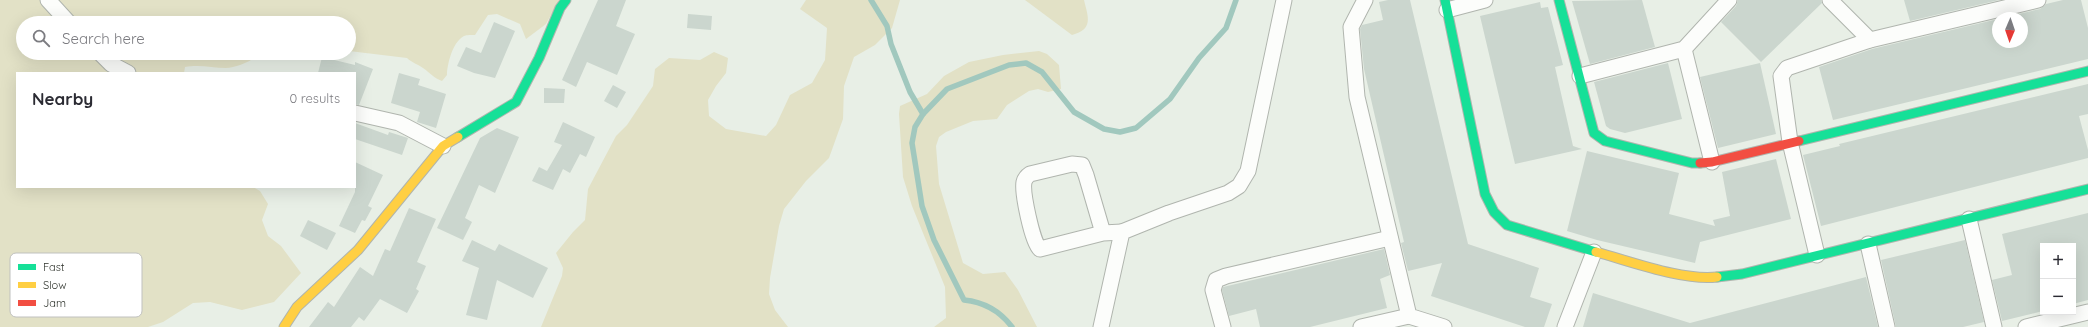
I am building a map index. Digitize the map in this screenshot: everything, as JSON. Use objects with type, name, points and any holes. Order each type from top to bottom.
[{"type":"street","points":[[48,0],[63,16]]},
{"type":"street","points":[[284,327],[297,307],[358,250],[443,146],[516,102],[539,58],[560,8],[566,0]]},
{"type":"street","points":[[1102,234],[1082,165],[1072,164],[1030,174],[1026,177],[1024,188],[1033,239],[1040,249],[1102,234],[1122,232],[1169,213],[1228,193],[1239,186],[1248,171],[1284,0]]},
{"type":"street","points":[[1365,0],[1351,27],[1357,97],[1409,316]]},
{"type":"street","points":[[1485,0],[1446,5],[1485,194],[1494,212],[1507,225],[1594,252],[1676,273],[1706,278],[1742,274],[2088,189]]},
{"type":"street","points":[[1559,0],[1594,133],[1605,142],[1692,163],[1712,162],[2088,70]]},
{"type":"street","points":[[1580,76],[1684,48],[1729,0]]},
{"type":"street","points":[[1830,0],[1870,40]]},
{"type":"street","points":[[1817,255],[1790,142],[1781,76],[1783,72],[1787,68],[1870,40],[2038,0]]},
{"type":"street","points":[[1684,48],[1712,162]]},
{"type":"street","points":[[107,60],[111,64],[126,72]]},
{"type":"street","points":[[356,113],[399,123],[443,146]]},
{"type":"street","points":[[1969,219],[1994,327]]},
{"type":"street","points":[[1101,327],[1122,232]]},
{"type":"street","points":[[1223,327],[1213,290],[1216,280],[1226,276],[1390,238]]},
{"type":"street","points":[[1868,244],[1887,327]]},
{"type":"street","points":[[1565,327],[1594,252]]},
{"type":"street","points":[[2026,327],[2088,312]]},
{"type":"street","points":[[1361,327],[1409,316],[1444,327]]},
{"type":"green space","points":[[0,0],[559,0],[546,24],[526,39],[520,24],[497,14],[488,15],[475,35],[463,36],[457,42],[450,56],[447,75],[442,81],[407,58],[356,52],[356,16],[16,16],[16,60],[251,60],[235,67],[226,68],[190,66],[185,67],[184,72],[16,72],[16,188],[255,188],[260,191],[268,204],[262,220],[268,236],[281,246],[301,273],[274,302],[242,310],[210,302],[193,303],[163,322],[148,327],[0,327]]},
{"type":"green space","points":[[806,0],[900,0],[892,28],[875,45],[854,57],[844,86],[843,119],[829,158],[806,181],[784,209],[779,226],[770,278],[769,294],[775,310],[788,327],[541,327],[562,276],[563,268],[556,253],[585,220],[588,189],[616,136],[627,125],[653,86],[655,69],[669,58],[700,60],[714,52],[728,58],[726,73],[708,100],[709,116],[726,129],[766,136],[776,125],[790,95],[812,83],[825,60],[827,28],[800,9]]},
{"type":"green space","points":[[1025,0],[1084,0],[1088,17],[1087,26],[1072,35]]},
{"type":"green space","points":[[1039,51],[1047,54],[1059,65],[1061,89],[1048,92],[1038,89],[1029,91],[1007,105],[997,119],[973,121],[946,132],[939,137],[936,146],[939,184],[963,263],[983,274],[1005,272],[1018,290],[1037,327],[934,327],[946,318],[945,287],[912,206],[903,177],[899,114],[900,106],[927,94],[944,76],[969,62],[1003,55]]},
{"type":"building","points":[[598,0],[626,0],[616,26],[635,34],[617,75],[587,62],[576,87],[562,80]]},
{"type":"building","points":[[1388,0],[1410,0],[1468,244],[1539,268],[1530,297],[1552,304],[1544,327],[1525,327],[1431,296],[1442,263],[1408,271],[1401,243],[1404,242],[1364,69],[1360,29],[1362,25],[1383,20],[1379,2]]},
{"type":"building","points":[[1642,0],[1655,47],[1590,64],[1572,1]]},
{"type":"building","points":[[1738,0],[1821,0],[1822,3],[1761,62],[1721,22],[1736,6]]},
{"type":"building","points":[[1904,0],[1999,0],[1910,21]]},
{"type":"building","points":[[2063,0],[2081,0],[2088,28],[2088,59],[1833,120],[1819,67],[1872,49],[1992,20],[1992,48],[2028,48],[2027,12],[2040,9],[2046,4]]},
{"type":"building","points":[[1540,2],[1541,8],[1548,7],[1563,65],[1555,67],[1573,146],[1582,149],[1515,164],[1480,16]]},
{"type":"building","points":[[688,14],[712,16],[711,30],[687,28]]},
{"type":"building","points":[[494,22],[515,31],[495,78],[474,73],[457,66],[466,47],[481,53]]},
{"type":"building","points":[[321,60],[334,60],[355,65],[355,62],[373,69],[359,105],[356,104],[356,72],[318,72]]},
{"type":"building","points":[[1668,63],[1682,119],[1625,133],[1610,129],[1606,126],[1594,82]]},
{"type":"building","points":[[1760,63],[1776,134],[1718,148],[1700,77]]},
{"type":"building","points":[[399,73],[420,79],[418,85],[446,94],[436,128],[417,122],[420,112],[391,103]]},
{"type":"building","points":[[2088,84],[2088,114],[2079,116],[2088,150],[2088,158],[1821,226],[1803,155],[1840,146],[1839,144]]},
{"type":"building","points":[[613,85],[626,92],[617,108],[604,101]]},
{"type":"building","points":[[544,88],[565,89],[564,103],[544,103]]},
{"type":"building","points":[[563,122],[595,137],[586,157],[580,154],[570,173],[563,169],[553,190],[532,181],[539,167],[547,171],[562,145],[554,142]]},
{"type":"building","points":[[356,123],[388,135],[389,132],[408,138],[402,155],[356,139]]},
{"type":"building","points":[[497,128],[519,137],[495,193],[479,185],[465,218],[472,222],[463,240],[437,228],[480,138]]},
{"type":"building","points":[[1587,151],[1679,173],[1669,214],[1715,226],[1713,220],[1730,216],[1722,172],[1776,159],[1791,219],[1700,242],[1695,263],[1597,240],[1567,231]]},
{"type":"building","points":[[356,162],[383,175],[368,206],[372,208],[365,221],[362,220],[355,233],[339,226],[355,192]]},
{"type":"building","points":[[409,208],[436,219],[417,262],[426,266],[416,289],[419,291],[407,313],[380,299],[364,321],[359,317],[351,327],[309,327],[328,302],[334,307],[360,267],[373,276],[385,249],[390,251]]},
{"type":"building","points":[[2088,213],[2088,300],[2076,303],[2076,243],[2040,243],[2040,312],[2002,321],[1992,280],[2012,275],[2002,234]]},
{"type":"building","points":[[308,220],[336,233],[327,250],[300,236]]},
{"type":"building","points":[[472,240],[495,251],[499,244],[548,268],[533,298],[497,280],[487,320],[466,315],[479,268],[462,261]]},
{"type":"building","points":[[1965,240],[1984,322],[1963,327],[1896,327],[1881,260]]},
{"type":"building","points":[[1384,249],[1390,275],[1380,279],[1387,308],[1310,327],[1260,327],[1256,309],[1229,316],[1222,290],[1223,287]]},
{"type":"building","points":[[1866,277],[1878,327],[1583,327],[1593,293],[1690,323]]},
{"type":"waterway","points":[[871,0],[887,26],[891,44],[910,92],[923,114]]},
{"type":"waterway","points":[[1012,327],[1002,316],[991,308],[964,300],[934,240],[922,206],[912,143],[915,127],[923,114],[947,89],[1009,65],[1026,63],[1042,72],[1074,112],[1104,129],[1120,132],[1136,128],[1170,99],[1199,58],[1226,28],[1236,0]]},
{"type":"traffic: fast","points":[[458,137],[516,102],[539,58],[560,8],[566,0]]},
{"type":"traffic: fast","points":[[1445,0],[1485,194],[1494,212],[1507,225],[1596,252]]},
{"type":"traffic: fast","points":[[1559,0],[1594,133],[1605,141],[1692,163],[1700,163]]},
{"type":"traffic: fast","points":[[1799,141],[2088,71]]},
{"type":"traffic: fast","points":[[1717,277],[1742,274],[2088,189]]},
{"type":"traffic: slow","points":[[284,327],[297,307],[358,250],[443,146],[458,137]]},
{"type":"traffic: slow","points":[[1596,252],[1672,273],[1688,276],[1717,277]]},
{"type":"traffic: jam","points":[[1700,163],[1712,162],[1799,141]]}]
